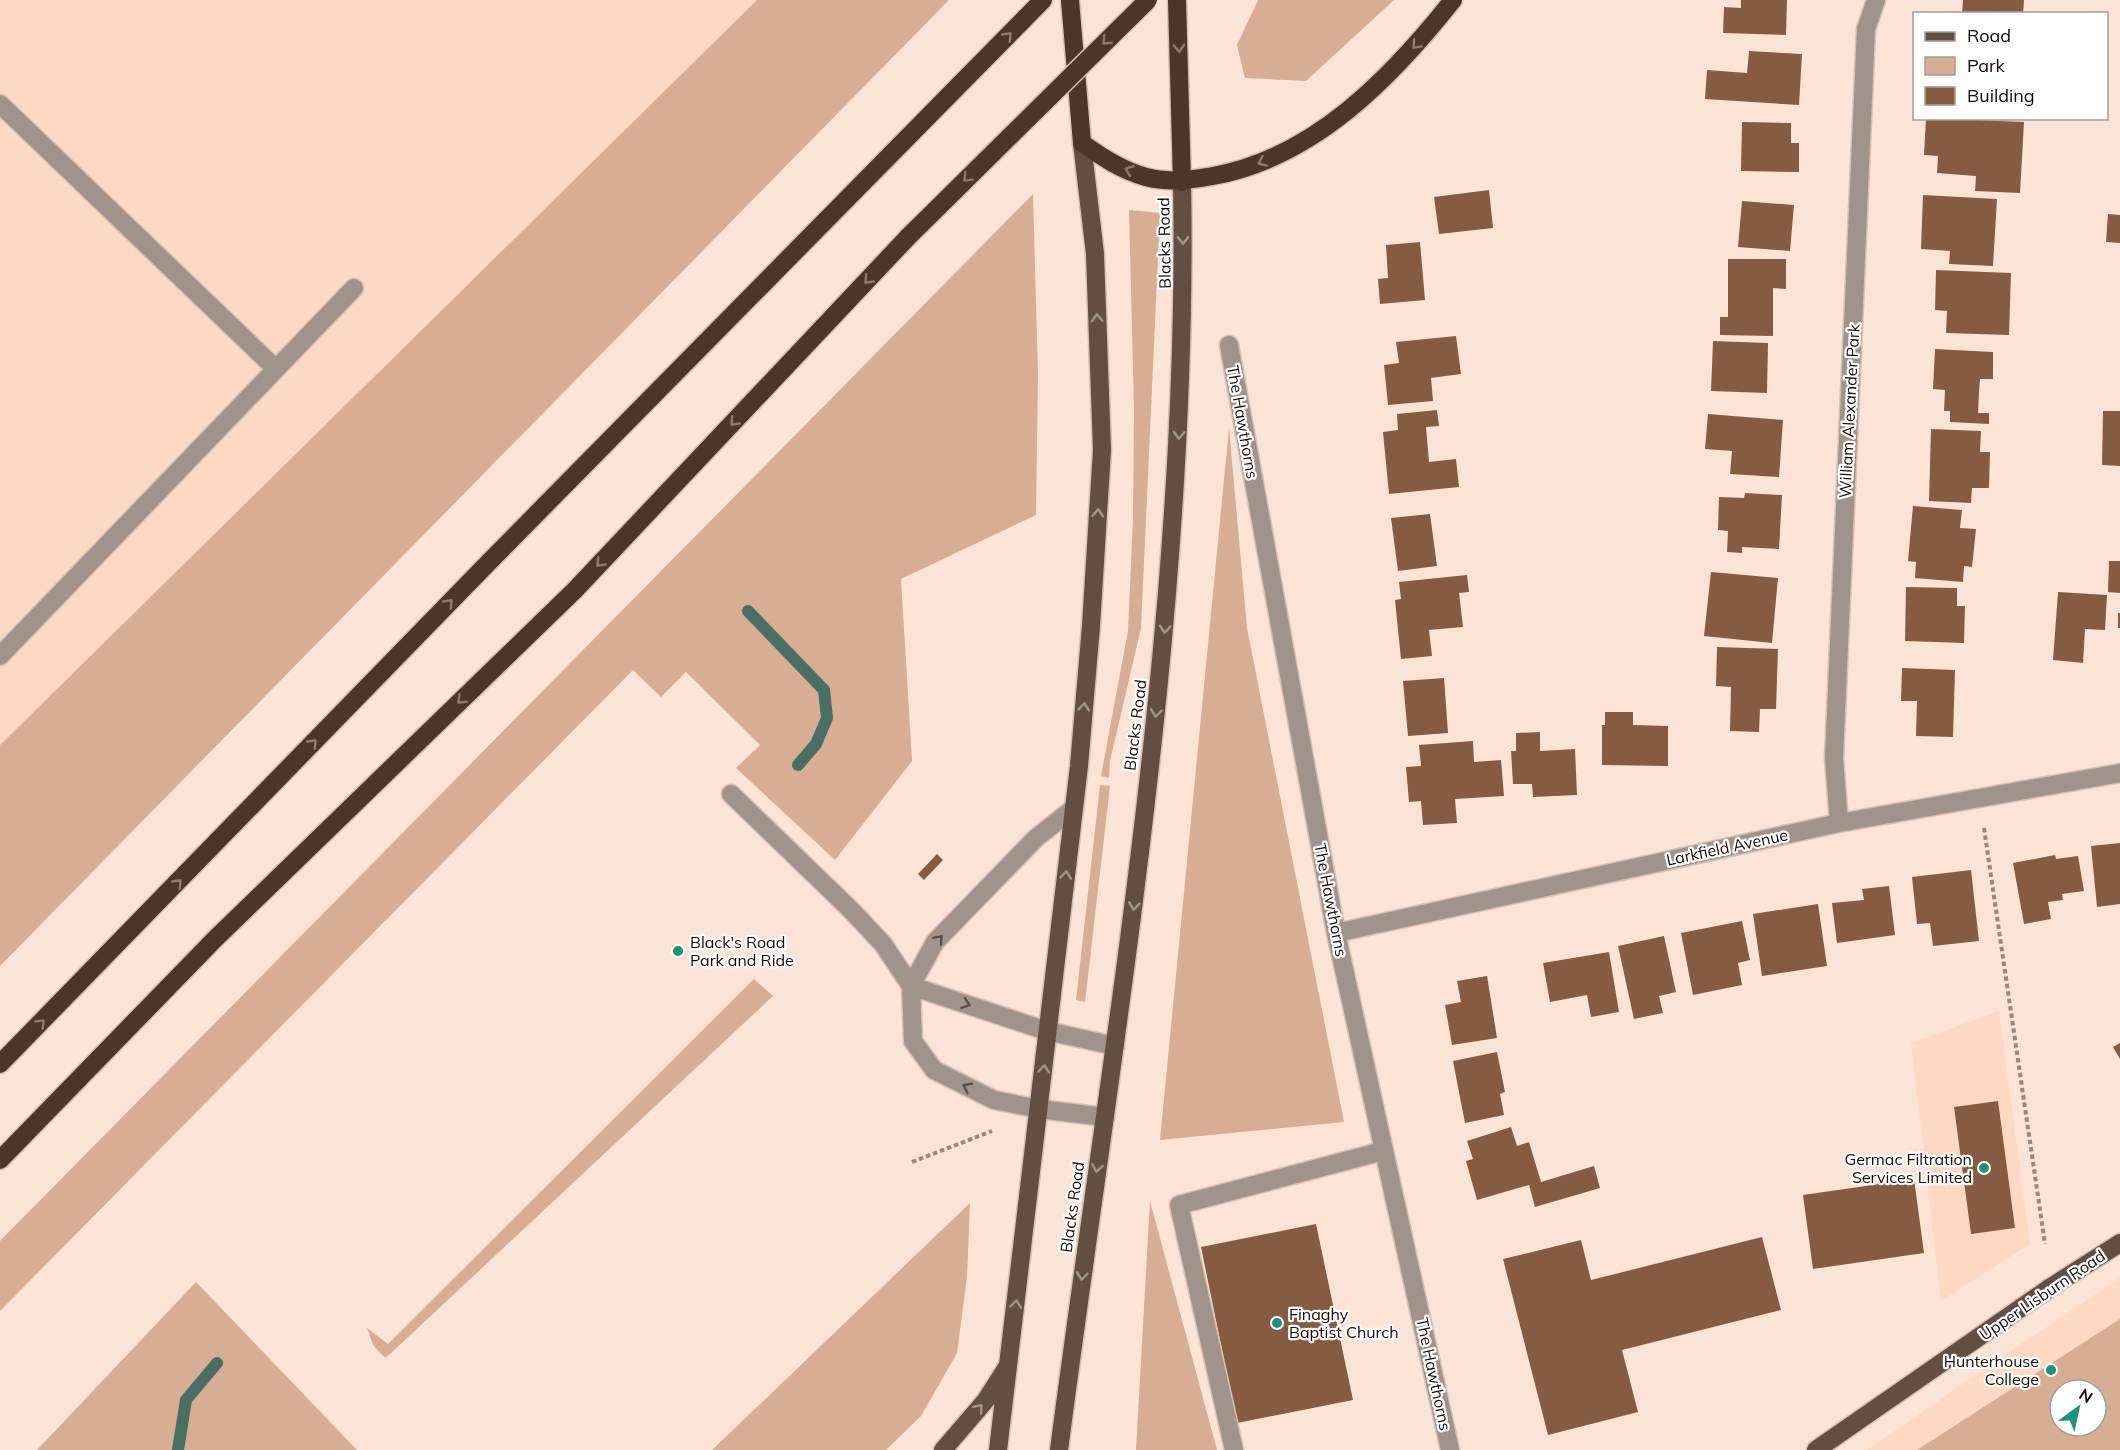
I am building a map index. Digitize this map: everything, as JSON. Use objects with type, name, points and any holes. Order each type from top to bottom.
[{"type":"highway","points":[[0,1064],[490,561],[1043,0]]},
{"type":"highway","points":[[1070,0],[1082,143],[1124,169],[1147,177],[1182,182],[1239,172],[1287,151],[1330,123],[1374,88],[1421,41],[1453,0]]},
{"type":"highway","points":[[0,1160],[215,939],[575,590],[908,237],[1148,0]]},
{"type":"highway","name":"Blacks Road","points":[[1177,0],[1182,182]]},
{"type":"main road","points":[[998,1450],[1074,808],[1091,626],[1102,450],[1095,254],[1082,143]]},
{"type":"main road","name":"Blacks Road","points":[[1059,1450],[1115,1046],[1163,655],[1182,369],[1182,182]]},
{"type":"main road","name":"Upper Lisburn Road","points":[[1816,1450],[2051,1287],[2120,1243]]},
{"type":"main road","points":[[943,1450],[986,1400],[1010,1363]]},
{"type":"street","name":"William Alexander Park","points":[[1839,823],[1834,758],[1866,29],[1876,0]]},
{"type":"street","points":[[0,104],[276,369]]},
{"type":"street","points":[[0,656],[354,288]]},
{"type":"street","name":"The Hawthorns","points":[[1229,345],[1336,933],[1383,1151],[1410,1259],[1450,1450]]},
{"type":"street","name":"Larkfield Avenue","points":[[1336,933],[1839,823],[2120,773]]},
{"type":"street","points":[[731,794],[883,944],[911,986],[1047,1031],[1115,1046]]},
{"type":"street","points":[[1074,808],[1036,838],[935,942],[911,986],[913,1041],[934,1070],[994,1100],[1039,1109],[1105,1117]]},
{"type":"street","points":[[1234,1450],[1179,1205],[1383,1151]]},
{"type":"path","points":[[1979,798],[2045,1244]]},
{"type":"path","points":[[912,1162],[993,1131]]},
{"type":"shaded area","points":[[0,0],[757,0],[0,745]]},
{"type":"shaded area","points":[[1999,1011],[2030,1244],[1941,1301],[1911,1043]]},
{"type":"shaded area","name":"Hunterhouse College","points":[[2120,1278],[2120,1450],[1867,1450],[2012,1350]]},
{"type":"green space","points":[[757,0],[949,0],[0,966],[0,745]]},
{"type":"green space","points":[[1258,0],[1394,0],[1306,81],[1245,78],[1237,45]]},
{"type":"green space","points":[[1033,194],[1038,375],[1036,515],[901,579],[912,761],[835,860],[736,768],[760,745],[686,672],[661,697],[633,670],[0,1311],[0,1241]]},
{"type":"green space","points":[[1129,210],[1160,213],[1141,628],[1110,761],[1109,778],[1101,776],[1128,631],[1133,518],[1134,409]]},
{"type":"green space","points":[[1229,428],[1247,628],[1344,1122],[1160,1140]]},
{"type":"green space","points":[[1100,785],[1110,786],[1085,1002],[1076,1000]]},
{"type":"green space","points":[[754,979],[773,996],[385,1358],[373,1345],[367,1328],[388,1344]]},
{"type":"green space","points":[[1150,1201],[1217,1450],[1136,1450]]},
{"type":"green space","points":[[970,1203],[967,1277],[957,1353],[921,1416],[886,1450],[712,1450]]},
{"type":"green space","points":[[196,1282],[357,1450],[37,1450]]},
{"type":"green space","points":[[2120,1319],[2120,1450],[1917,1450]]},
{"type":"building","points":[[1741,0],[1787,0],[1786,35],[1723,33],[1724,7],[1741,8]]},
{"type":"building","points":[[1963,0],[2024,0],[2023,12],[1962,12]]},
{"type":"building","points":[[1749,51],[1802,54],[1799,105],[1705,99],[1707,70],[1747,73]]},
{"type":"building","points":[[1926,120],[2024,122],[2020,193],[1975,191],[1976,176],[1937,173],[1938,156],[1924,155]]},
{"type":"building","points":[[1742,122],[1791,123],[1791,143],[1799,143],[1799,172],[1741,171]]},
{"type":"building","points":[[1489,190],[1493,228],[1439,234],[1434,197]]},
{"type":"building","points":[[1923,195],[1997,199],[1993,266],[1949,264],[1950,251],[1921,249]]},
{"type":"building","points":[[1742,201],[1794,205],[1790,251],[1738,247]]},
{"type":"building","points":[[2108,214],[2120,215],[2120,243],[2106,242]]},
{"type":"building","points":[[1420,242],[1425,300],[1380,304],[1378,279],[1388,278],[1386,245]]},
{"type":"building","points":[[1728,259],[1786,259],[1786,289],[1773,288],[1773,336],[1720,335],[1720,317],[1728,317]]},
{"type":"building","points":[[1936,270],[2011,273],[2009,335],[1946,333],[1947,311],[1935,310]]},
{"type":"building","points":[[1456,336],[1461,374],[1431,378],[1433,401],[1388,405],[1384,365],[1399,363],[1396,342]]},
{"type":"building","points":[[1713,341],[1768,343],[1767,393],[1711,391]]},
{"type":"building","points":[[1935,349],[1993,352],[1993,379],[1980,379],[1979,392],[1978,413],[1989,413],[1989,424],[1950,422],[1950,411],[1944,411],[1945,390],[1933,389]]},
{"type":"building","points":[[1437,410],[1439,426],[1426,427],[1429,462],[1456,459],[1459,487],[1389,494],[1383,432],[1398,430],[1397,414]]},
{"type":"building","points":[[2103,411],[2120,411],[2120,466],[2102,465]]},
{"type":"building","points":[[1708,414],[1783,420],[1779,477],[1730,474],[1732,451],[1705,449]]},
{"type":"building","points":[[1931,429],[1981,431],[1980,452],[1990,452],[1989,488],[1972,488],[1971,503],[1929,501]]},
{"type":"building","points":[[1745,493],[1782,495],[1779,549],[1742,547],[1742,553],[1727,552],[1728,531],[1718,530],[1719,497],[1744,498]]},
{"type":"building","points":[[1913,506],[1962,510],[1960,528],[1976,529],[1972,567],[1964,566],[1963,582],[1915,578],[1916,562],[1908,561]]},
{"type":"building","points":[[1430,514],[1437,566],[1398,571],[1391,518]]},
{"type":"building","points":[[2109,561],[2120,561],[2120,593],[2108,592]]},
{"type":"building","points":[[1711,572],[1778,578],[1772,643],[1704,636]]},
{"type":"building","points":[[1467,575],[1469,592],[1459,593],[1463,627],[1429,630],[1432,656],[1401,659],[1395,600],[1401,599],[1399,582]]},
{"type":"building","points":[[1906,587],[1957,588],[1957,606],[1965,606],[1964,643],[1905,641]]},
{"type":"building","points":[[2058,592],[2107,595],[2105,630],[2085,629],[2083,663],[2053,660]]},
{"type":"building","points":[[2118,613],[2120,613],[2120,628],[2118,628]]},
{"type":"building","points":[[1717,647],[1778,649],[1776,709],[1760,709],[1759,732],[1730,731],[1731,687],[1716,686]]},
{"type":"building","points":[[1902,668],[1955,670],[1953,737],[1916,736],[1917,701],[1901,701]]},
{"type":"building","points":[[1444,678],[1448,733],[1408,736],[1403,681]]},
{"type":"building","points":[[1605,712],[1633,712],[1633,725],[1668,726],[1668,766],[1602,765],[1602,725],[1605,725]]},
{"type":"building","points":[[1540,732],[1540,751],[1575,749],[1577,795],[1533,797],[1532,784],[1513,784],[1511,751],[1516,751],[1516,733]]},
{"type":"building","points":[[1473,741],[1474,762],[1501,760],[1504,796],[1455,799],[1457,823],[1423,825],[1421,801],[1409,802],[1406,767],[1421,766],[1419,745]]},
{"type":"building","points":[[2120,843],[2120,904],[2097,907],[2091,846]]},
{"type":"building","points":[[937,854],[943,860],[924,880],[918,874]]},
{"type":"building","points":[[2055,855],[2056,859],[2078,856],[2084,891],[2062,894],[2063,900],[2048,902],[2051,919],[2024,924],[2013,863]]},
{"type":"building","points":[[1971,870],[1979,941],[1933,946],[1930,923],[1917,924],[1912,877]]},
{"type":"building","points":[[1889,886],[1895,935],[1837,943],[1832,903],[1864,900],[1862,889]]},
{"type":"building","points":[[1818,904],[1827,966],[1762,976],[1753,914]]},
{"type":"building","points":[[1742,921],[1750,960],[1738,963],[1742,985],[1693,995],[1681,933]]},
{"type":"building","points":[[1664,936],[1676,992],[1659,996],[1663,1013],[1634,1019],[1618,946]]},
{"type":"building","points":[[1609,952],[1619,1012],[1591,1017],[1587,995],[1550,1002],[1543,963]]},
{"type":"building","points":[[1487,976],[1497,1038],[1452,1045],[1445,1005],[1461,1002],[1457,981]]},
{"type":"building","points":[[2120,1043],[2120,1059],[2113,1047]]},
{"type":"building","points":[[1497,1052],[1505,1092],[1500,1094],[1504,1115],[1465,1123],[1453,1061]]},
{"type":"building","name":"Germac Filtration Services Limited","points":[[1998,1101],[2015,1228],[1971,1234],[1954,1107]]},
{"type":"building","points":[[1511,1127],[1517,1146],[1529,1142],[1541,1182],[1594,1166],[1600,1188],[1535,1207],[1529,1185],[1477,1200],[1466,1161],[1473,1159],[1467,1141]]},
{"type":"building","points":[[1914,1179],[1924,1253],[1813,1269],[1803,1195]]},
{"type":"building","name":"Finaghy Baptist Church","points":[[1316,1224],[1353,1400],[1237,1423],[1201,1247]]},
{"type":"building","points":[[1762,1237],[1781,1310],[1622,1350],[1638,1412],[1548,1435],[1503,1259],[1581,1240],[1591,1280]]},
{"type":"waterway","points":[[748,611],[824,690],[827,718],[816,744],[798,765]]},
{"type":"waterway","points":[[178,1450],[186,1400],[217,1363]]},
{"type":"place","name":"Black's Road Park and Ride","points":[[678,951]]},
{"type":"place","name":"Germac Filtration Services Limited","points":[[1984,1168]]},
{"type":"place","name":"Finaghy Baptist Church","points":[[1277,1323]]},
{"type":"place","name":"Hunterhouse College","points":[[2051,1370]]}]
